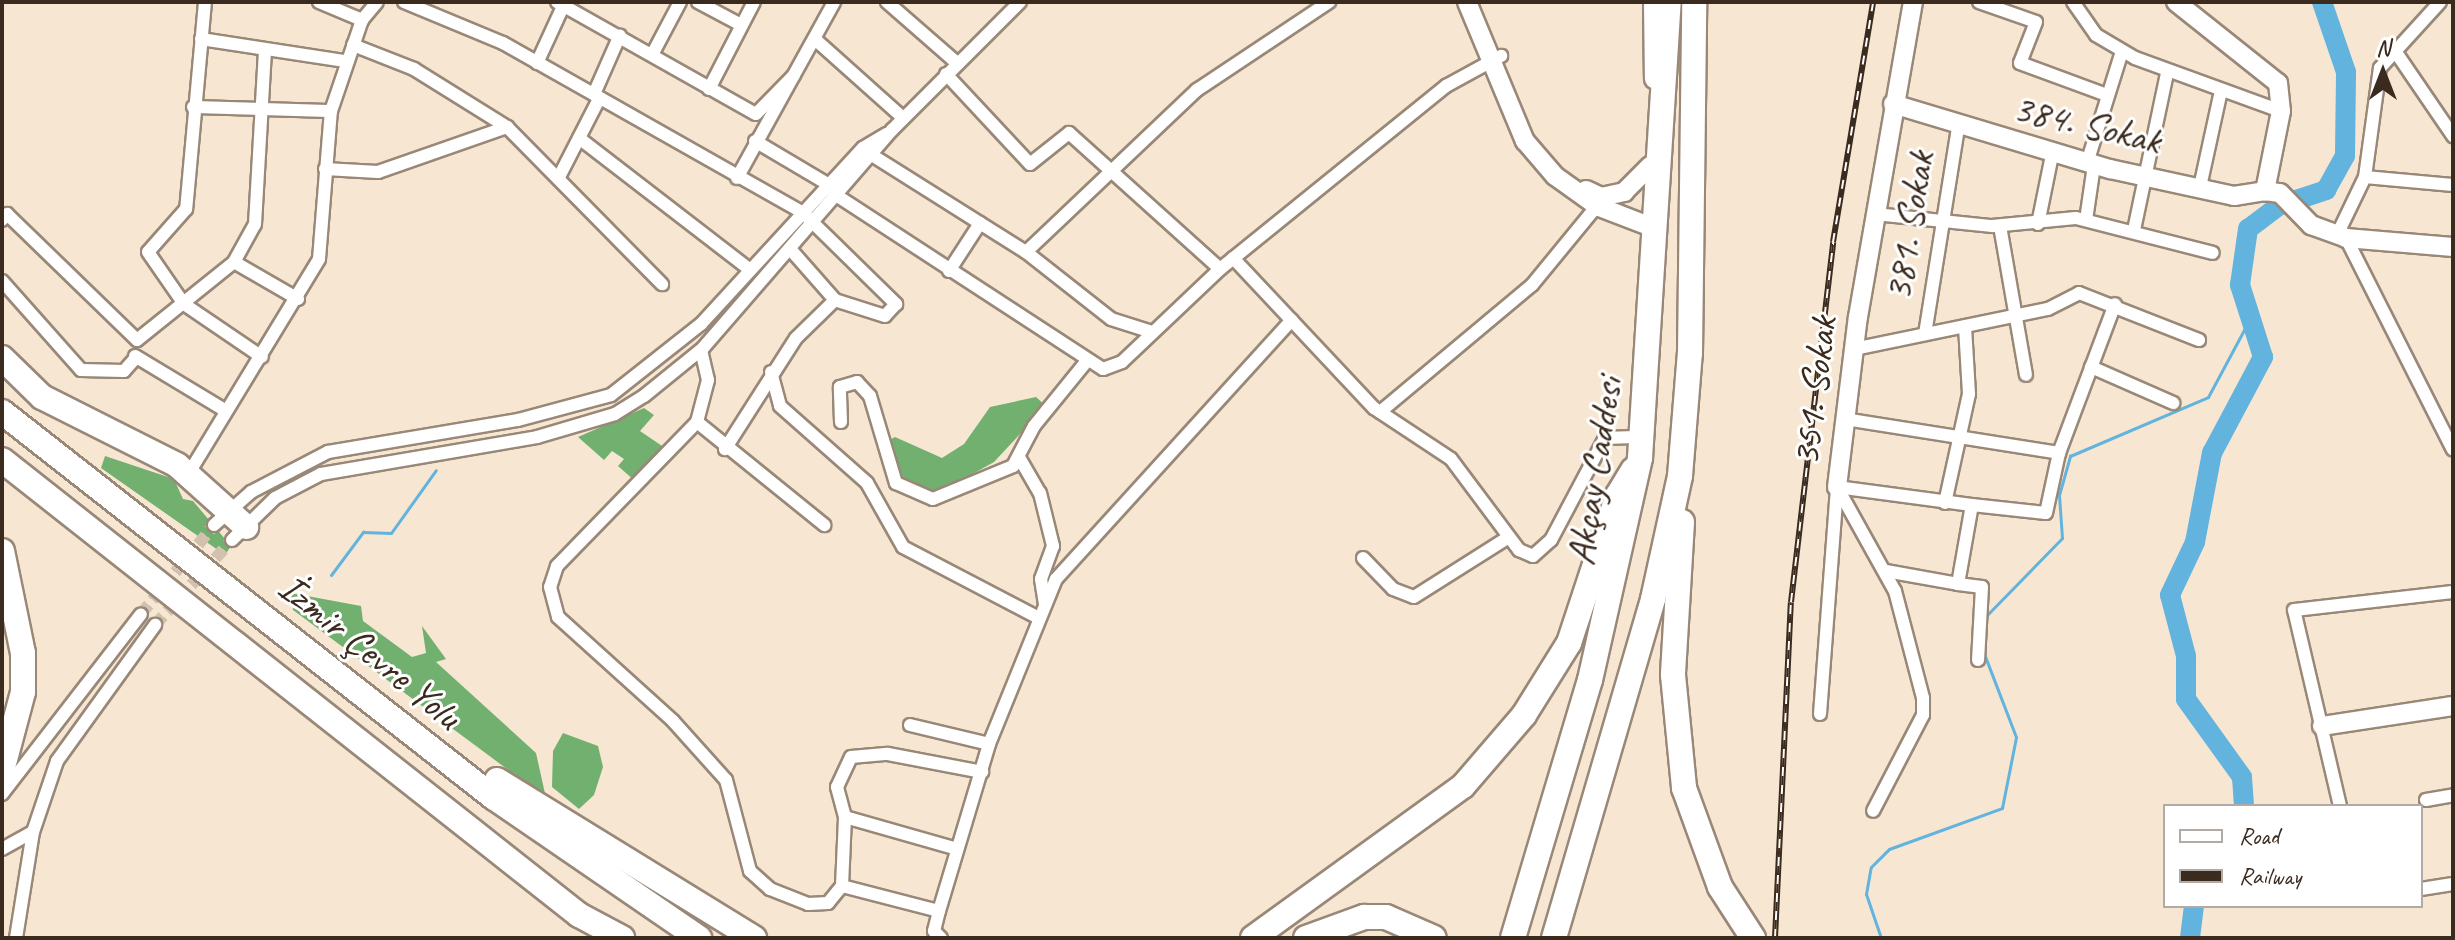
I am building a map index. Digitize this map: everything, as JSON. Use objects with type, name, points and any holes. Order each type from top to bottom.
[{"type":"highway","name":"Akçay Caddesi","points":[[1513,938],[1593,666],[1641,447],[1654,307],[1669,2]]},
{"type":"highway","name":"Akçay Caddesi","points":[[1554,938],[1653,599],[1680,476],[1690,353],[1694,2]]},
{"type":"highway","points":[[2,358],[42,397],[189,473],[231,525]]},
{"type":"highway","points":[[2,401],[74,468]]},
{"type":"highway","name":"İzmir Çevre Yolu","points":[[2,412],[493,797],[699,938]]},
{"type":"highway","points":[[1253,938],[1463,786],[1524,715],[1569,643],[1618,495],[1641,447]]},
{"type":"highway","name":"İzmir Çevre Yolu","points":[[2,460],[579,915],[622,938]]},
{"type":"highway","points":[[1680,476],[1673,721],[1694,824],[1732,909],[1753,938]]},
{"type":"highway","points":[[2,551],[23,653],[23,692],[2,771]]},
{"type":"highway","points":[[360,692],[754,938]]},
{"type":"highway","points":[[579,915],[610,938]]},
{"type":"highway","points":[[1306,938],[1364,917],[1386,917],[1434,938]]},
{"type":"main road","points":[[1467,2],[1534,134],[1576,185],[1601,197],[1624,192],[1650,166]]},
{"type":"main road","points":[[1478,2],[1525,141],[1555,176],[1597,206],[1649,226]]},
{"type":"main road","points":[[1653,2],[1649,226],[1654,307]]},
{"type":"main road","name":"351. Sokak","points":[[1837,487],[1875,214],[1913,2]]},
{"type":"main road","points":[[2176,2],[2278,83],[2281,111],[2272,192],[2311,225],[2342,235],[2453,247]]},
{"type":"main road","name":"384. Sokak","points":[[1893,104],[1958,128],[2052,155],[2234,196],[2272,192]]},
{"type":"main road","points":[[2322,726],[2453,706]]},
{"type":"street","points":[[205,2],[186,209],[148,252],[184,304],[262,357]]},
{"type":"street","points":[[319,2],[362,20]]},
{"type":"street","points":[[189,473],[298,299],[319,259],[331,111],[345,61],[362,20],[377,2]]},
{"type":"street","points":[[404,2],[537,63],[802,212],[816,222],[896,304],[885,316],[835,300],[791,250]]},
{"type":"street","points":[[653,53],[680,2]]},
{"type":"street","points":[[698,2],[741,25]]},
{"type":"street","points":[[709,89],[754,2]]},
{"type":"street","points":[[737,178],[755,141],[817,41],[834,2]]},
{"type":"street","points":[[887,2],[957,63]]},
{"type":"street","points":[[998,2],[1015,6]]},
{"type":"street","points":[[1026,252],[1197,90],[1329,2]]},
{"type":"street","points":[[1979,2],[2036,22],[2020,63],[2104,94]]},
{"type":"street","points":[[2073,2],[2096,35],[2122,51],[2167,73],[2281,111]]},
{"type":"street","points":[[2440,2],[2393,48],[2374,89],[2365,177],[2342,235],[2453,450]]},
{"type":"street","points":[[537,63],[562,3],[756,114],[794,75]]},
{"type":"street","points":[[231,525],[321,474],[537,437],[615,414],[701,350],[875,157],[892,130],[1015,6]]},
{"type":"street","points":[[559,177],[579,138],[620,35]]},
{"type":"street","points":[[201,39],[345,61]]},
{"type":"street","points":[[817,41],[903,118]]},
{"type":"street","points":[[353,45],[414,69],[507,127],[559,177],[629,258],[662,284]]},
{"type":"street","points":[[2393,48],[2453,136]]},
{"type":"street","points":[[2,281],[81,370],[124,371],[134,360],[137,340],[234,262],[255,224],[265,51]]},
{"type":"street","points":[[2086,220],[2091,164],[2104,94],[2122,51]]},
{"type":"street","points":[[839,197],[1086,362],[1103,369],[1122,362],[1220,269],[1446,86],[1496,59]]},
{"type":"street","points":[[2134,230],[2167,73]]},
{"type":"street","points":[[946,74],[1030,164],[1069,133],[1220,269]]},
{"type":"street","points":[[2200,187],[2221,91]]},
{"type":"street","points":[[193,107],[331,111]]},
{"type":"street","points":[[325,169],[378,172],[507,127]]},
{"type":"street","name":"381. Sokak","points":[[1925,334],[1939,223],[1958,128]]},
{"type":"street","points":[[231,525],[328,452],[518,420],[611,395],[701,324],[863,148],[892,130]]},
{"type":"street","points":[[579,138],[749,269]]},
{"type":"street","points":[[755,141],[831,186]]},
{"type":"street","points":[[2038,224],[2052,155]]},
{"type":"street","points":[[875,157],[1026,252],[1111,319],[1152,332]]},
{"type":"street","points":[[2365,177],[2453,185]]},
{"type":"street","points":[[1380,412],[1532,285],[1597,206]]},
{"type":"street","points":[[2,220],[7,214],[137,340]]},
{"type":"street","points":[[1875,214],[1939,223],[2000,226],[2086,220],[2213,253]]},
{"type":"street","points":[[949,271],[980,223]]},
{"type":"street","points":[[2000,226],[2026,375]]},
{"type":"street","points":[[1233,258],[1380,412],[1451,459],[1509,537],[1533,556],[1551,540],[1605,438],[1641,447]]},
{"type":"street","points":[[234,262],[298,299]]},
{"type":"street","points":[[1854,349],[2016,316],[2079,293],[2115,304],[2199,340]]},
{"type":"street","points":[[725,449],[771,372],[835,300]]},
{"type":"street","points":[[1820,714],[1837,487],[1945,503],[2046,513],[2059,453],[2115,304]]},
{"type":"street","points":[[941,938],[934,931],[989,744],[1045,604],[1076,551],[1292,320]]},
{"type":"street","points":[[1945,503],[1969,394],[1965,326]]},
{"type":"street","points":[[701,350],[708,380],[697,422],[557,566],[553,601],[574,635],[673,721],[726,780],[750,871],[770,889],[808,904],[828,903],[842,886],[845,817],[841,770],[862,752],[982,772]]},
{"type":"street","points":[[134,360],[226,411]]},
{"type":"street","points":[[841,422],[840,387],[864,385],[896,483],[921,497],[944,495],[1020,459],[1034,426],[1086,362]]},
{"type":"street","points":[[2091,367],[2173,403]]},
{"type":"street","points":[[771,372],[780,406],[867,483],[903,547],[1039,618]]},
{"type":"street","points":[[1845,419],[2059,453]]},
{"type":"street","points":[[697,422],[725,449],[824,525]]},
{"type":"street","points":[[1020,459],[1040,493],[1053,546],[1041,579],[1045,604]]},
{"type":"street","name":"351. Sokak","points":[[1837,487],[1886,571],[1916,663],[1923,715],[1873,811]]},
{"type":"street","points":[[1958,584],[1972,505]]},
{"type":"street","points":[[1363,558],[1393,589],[1414,597],[1509,537]]},
{"type":"street","points":[[1886,571],[1982,587],[1978,660]]},
{"type":"street","points":[[2340,804],[2294,610],[2453,592]]},
{"type":"street","points":[[2,794],[141,614]]},
{"type":"street","points":[[16,938],[33,832],[57,761],[155,625]]},
{"type":"street","points":[[910,725],[989,744]]},
{"type":"street","points":[[2426,800],[2453,795]]},
{"type":"street","points":[[845,817],[957,849]]},
{"type":"street","points":[[2,849],[33,832]]},
{"type":"street","points":[[2423,889],[2453,884]]},
{"type":"street","points":[[842,886],[939,911]]},
{"type":"green space","points":[[1036,397],[1046,406],[994,462],[931,497],[898,480],[884,443],[895,437],[942,458],[964,444],[990,407]]},
{"type":"green space","points":[[644,408],[654,415],[640,431],[668,450],[635,481],[618,466],[624,459],[612,451],[604,460],[578,437]]},
{"type":"green space","points":[[105,456],[174,479],[183,499],[193,501],[231,546],[225,555],[101,468]]},
{"type":"green space","points":[[291,593],[361,606],[363,621],[412,657],[426,653],[422,626],[446,659],[436,662],[536,753],[546,798],[293,610]]},
{"type":"green space","points":[[563,733],[598,746],[603,767],[594,795],[579,809],[552,787],[553,751]]},
{"type":"waterway","points":[[2244,804],[2242,777],[2186,699],[2186,656],[2170,595],[2195,542],[2212,453],[2263,357],[2240,285],[2248,229],[2278,206],[2326,190],[2345,156],[2346,72],[2322,2]]},
{"type":"waterway","points":[[1986,616],[2062,538],[2059,495],[2070,456],[2208,397],[2252,315]]},
{"type":"waterway","points":[[331,575],[363,532],[391,533],[436,470]]},
{"type":"waterway","points":[[1881,938],[1866,894],[1871,867],[1889,849],[2002,808],[2016,737],[1983,651]]},
{"type":"waterway","points":[[2190,938],[2194,908]]},
{"type":"tunnel","points":[[141,614],[214,525]]},
{"type":"tunnel","points":[[155,625],[232,540]]},
{"type":"railway","points":[[1775,938],[1791,602],[1833,242],[1873,2]]}]
